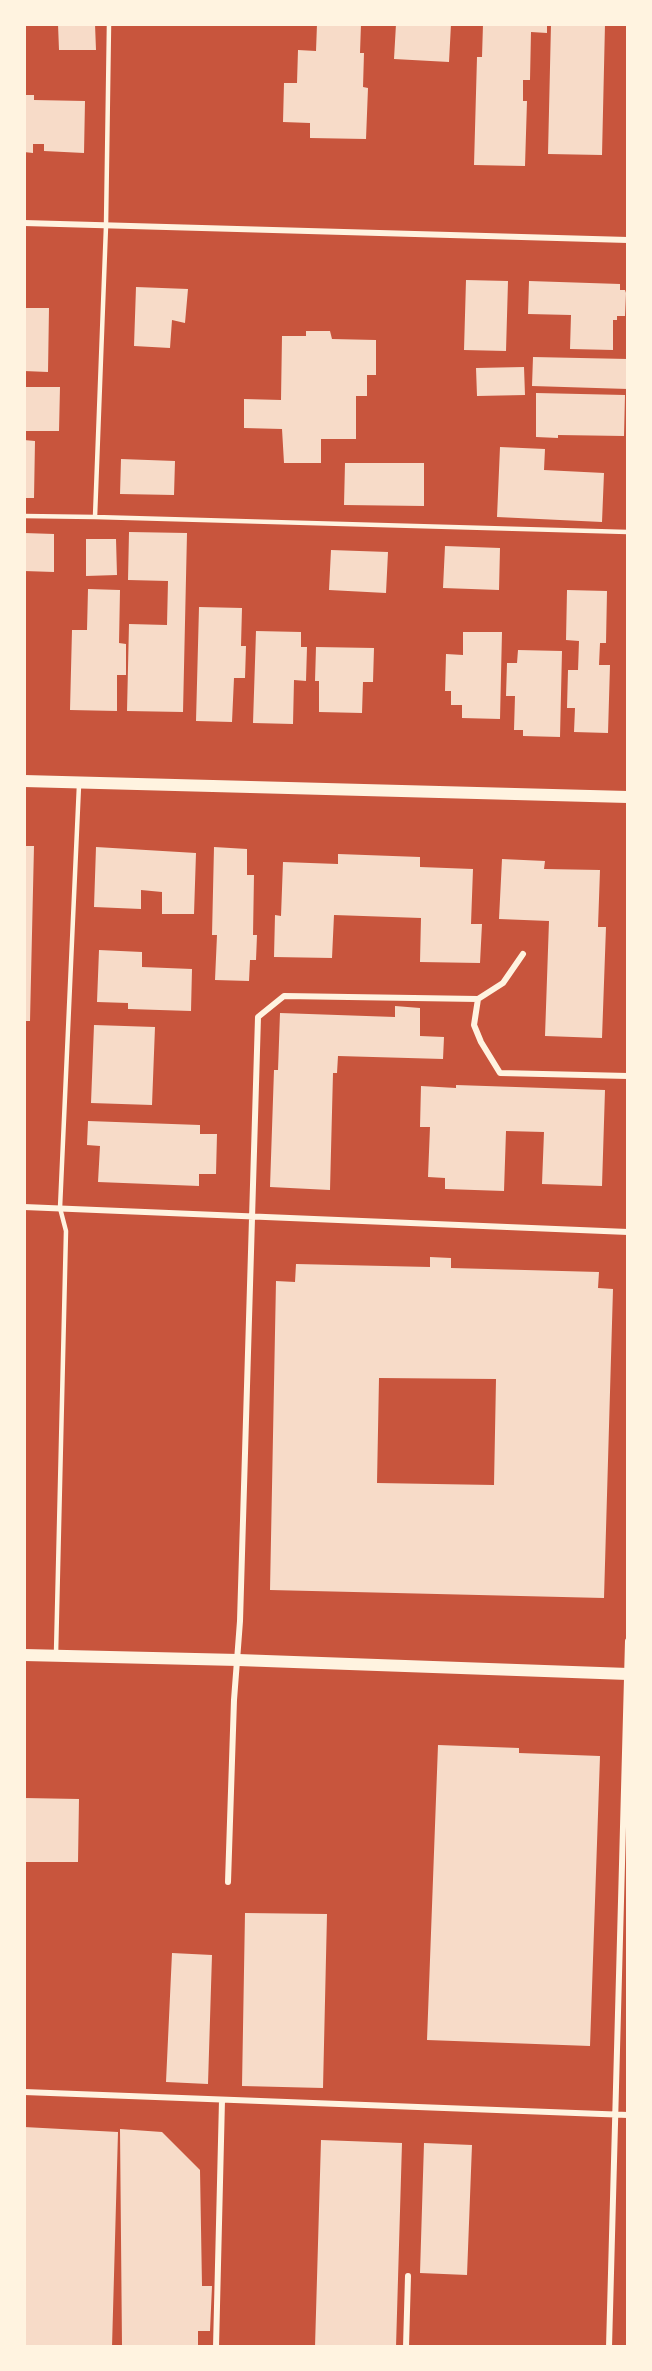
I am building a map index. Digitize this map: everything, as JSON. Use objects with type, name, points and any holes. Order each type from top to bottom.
[{"type":"main road","points":[[24,781],[628,797]]},
{"type":"main road","points":[[24,1655],[628,1674]]},
{"type":"street","points":[[24,224],[628,240]]},
{"type":"street","points":[[228,1882],[234,1700],[238,1660],[258,1017],[284,996],[478,999],[503,983],[524,954]]},
{"type":"street","points":[[478,999],[474,1025],[481,1042],[500,1072],[628,1076]]},
{"type":"street","points":[[24,1207],[628,1232]]},
{"type":"street","points":[[609,2347],[628,1641]]},
{"type":"street","points":[[24,2092],[628,2115]]},
{"type":"street","points":[[216,2347],[222,2100]]},
{"type":"street","points":[[406,2347],[408,2276]]},
{"type":"lane","points":[[95,518],[106,226],[110,24]]},
{"type":"lane","points":[[24,516],[628,532]]},
{"type":"lane","points":[[56,1656],[66,1231],[60,1208],[79,782]]},
{"type":"building","points":[[58,24],[95,24],[96,50],[59,50]]},
{"type":"building","points":[[317,24],[361,24],[360,53],[364,53],[363,87],[368,88],[366,139],[310,138],[310,123],[283,122],[284,83],[297,83],[298,50],[316,51]]},
{"type":"building","points":[[396,24],[451,24],[449,62],[394,59]]},
{"type":"building","points":[[483,24],[547,24],[547,33],[531,32],[530,80],[523,80],[523,101],[527,101],[525,166],[474,165],[477,57],[482,57]]},
{"type":"building","points":[[551,24],[605,24],[602,155],[548,154]]},
{"type":"building","points":[[24,95],[34,95],[34,100],[85,101],[84,153],[44,151],[44,144],[33,144],[33,153],[24,152]]},
{"type":"building","points":[[466,280],[508,281],[506,351],[464,350]]},
{"type":"building","points":[[529,281],[620,284],[620,290],[625,290],[626,293],[625,316],[617,316],[617,320],[613,320],[613,350],[570,349],[571,315],[528,314]]},
{"type":"building","points":[[136,287],[188,289],[185,323],[172,320],[170,348],[134,346]]},
{"type":"building","points":[[24,308],[49,308],[48,372],[24,371]]},
{"type":"building","points":[[306,331],[330,331],[332,339],[376,340],[376,375],[367,375],[367,396],[356,396],[356,439],[321,439],[321,463],[284,463],[282,429],[244,428],[244,399],[281,400],[282,336],[306,336]]},
{"type":"building","points":[[533,357],[628,359],[628,389],[532,386]]},
{"type":"building","points":[[524,367],[525,395],[477,396],[476,368]]},
{"type":"building","points":[[24,387],[60,387],[59,431],[24,431]]},
{"type":"building","points":[[536,393],[625,395],[624,436],[536,437]]},
{"type":"building","points":[[24,440],[35,441],[34,498],[24,498]]},
{"type":"building","points":[[500,447],[545,449],[544,470],[604,473],[602,522],[497,517]]},
{"type":"building","points":[[121,459],[175,461],[174,495],[120,494]]},
{"type":"building","points":[[345,463],[424,463],[424,506],[344,505]]},
{"type":"building","points":[[129,532],[187,533],[183,712],[127,711],[129,624],[167,625],[168,581],[128,580]]},
{"type":"building","points":[[24,533],[54,534],[54,572],[24,571]]},
{"type":"building","points":[[86,539],[116,539],[117,575],[86,576]]},
{"type":"building","points":[[445,546],[500,548],[499,590],[443,588]]},
{"type":"building","points":[[331,550],[388,552],[386,593],[329,590]]},
{"type":"building","points":[[88,589],[120,590],[119,643],[126,644],[126,675],[117,675],[117,711],[70,710],[72,630],[87,630]]},
{"type":"building","points":[[567,590],[607,591],[606,643],[600,643],[599,665],[610,665],[608,733],[574,732],[575,708],[567,708],[568,670],[578,670],[579,641],[566,640]]},
{"type":"building","points":[[199,607],[242,608],[241,646],[246,646],[245,678],[234,678],[232,722],[196,721]]},
{"type":"building","points":[[256,631],[301,632],[301,647],[307,647],[306,681],[294,680],[293,724],[253,723]]},
{"type":"building","points":[[463,632],[502,632],[500,719],[462,718],[462,705],[451,705],[451,691],[445,691],[446,654],[463,655]]},
{"type":"building","points":[[316,647],[374,648],[373,682],[363,682],[362,713],[319,712],[319,681],[315,681]]},
{"type":"building","points":[[518,650],[562,651],[560,737],[523,736],[523,730],[514,730],[515,696],[506,696],[507,663],[517,663]]},
{"type":"building","points":[[24,846],[34,846],[30,1021],[24,1021]]},
{"type":"building","points":[[96,847],[196,853],[194,914],[162,914],[162,892],[141,890],[141,909],[94,907]]},
{"type":"building","points":[[214,847],[247,849],[247,875],[254,875],[253,935],[257,935],[256,960],[250,960],[249,981],[215,980],[217,935],[212,935]]},
{"type":"building","points":[[338,854],[420,857],[420,867],[473,869],[471,924],[482,924],[480,963],[420,962],[421,918],[334,915],[332,958],[274,957],[275,915],[281,916],[283,862],[338,864]]},
{"type":"building","points":[[502,859],[545,861],[544,869],[600,870],[598,927],[606,927],[602,1038],[545,1036],[549,921],[499,919]]},
{"type":"building","points":[[99,950],[142,952],[142,967],[192,969],[191,1011],[128,1009],[128,1003],[97,1002]]},
{"type":"building","points":[[395,1006],[420,1008],[420,1036],[444,1037],[443,1059],[338,1056],[337,1073],[333,1073],[330,1190],[270,1187],[274,1070],[278,1070],[280,1013],[395,1017]]},
{"type":"building","points":[[94,1025],[155,1027],[152,1105],[91,1103]]},
{"type":"building","points":[[456,1085],[605,1090],[602,1186],[542,1184],[544,1132],[506,1131],[504,1191],[445,1189],[445,1178],[428,1177],[430,1127],[420,1127],[421,1086],[456,1088]]},
{"type":"building","points":[[88,1121],[200,1125],[200,1134],[217,1134],[216,1174],[199,1174],[199,1186],[98,1182],[100,1146],[87,1145]]},
{"type":"building","points":[[430,1257],[451,1258],[451,1268],[599,1272],[598,1288],[613,1289],[604,1598],[270,1590],[276,1281],[295,1282],[296,1264],[430,1267]],"holes":[[[379,1378],[496,1379],[494,1485],[377,1483]]]},
{"type":"building","points":[[438,1745],[519,1748],[519,1753],[600,1756],[590,2046],[427,2040]]},
{"type":"building","points":[[24,1798],[79,1799],[78,1862],[24,1862]]},
{"type":"building","points":[[245,1913],[327,1914],[323,2088],[242,2086]]},
{"type":"building","points":[[172,1953],[212,1955],[208,2084],[166,2082]]},
{"type":"building","points":[[24,2127],[118,2132],[112,2347],[24,2347]]},
{"type":"building","points":[[120,2129],[162,2132],[200,2170],[202,2286],[212,2286],[210,2331],[198,2331],[198,2347],[122,2347]]},
{"type":"building","points":[[321,2140],[402,2143],[396,2347],[315,2347]]},
{"type":"building","points":[[424,2143],[472,2145],[467,2275],[420,2273]]}]
